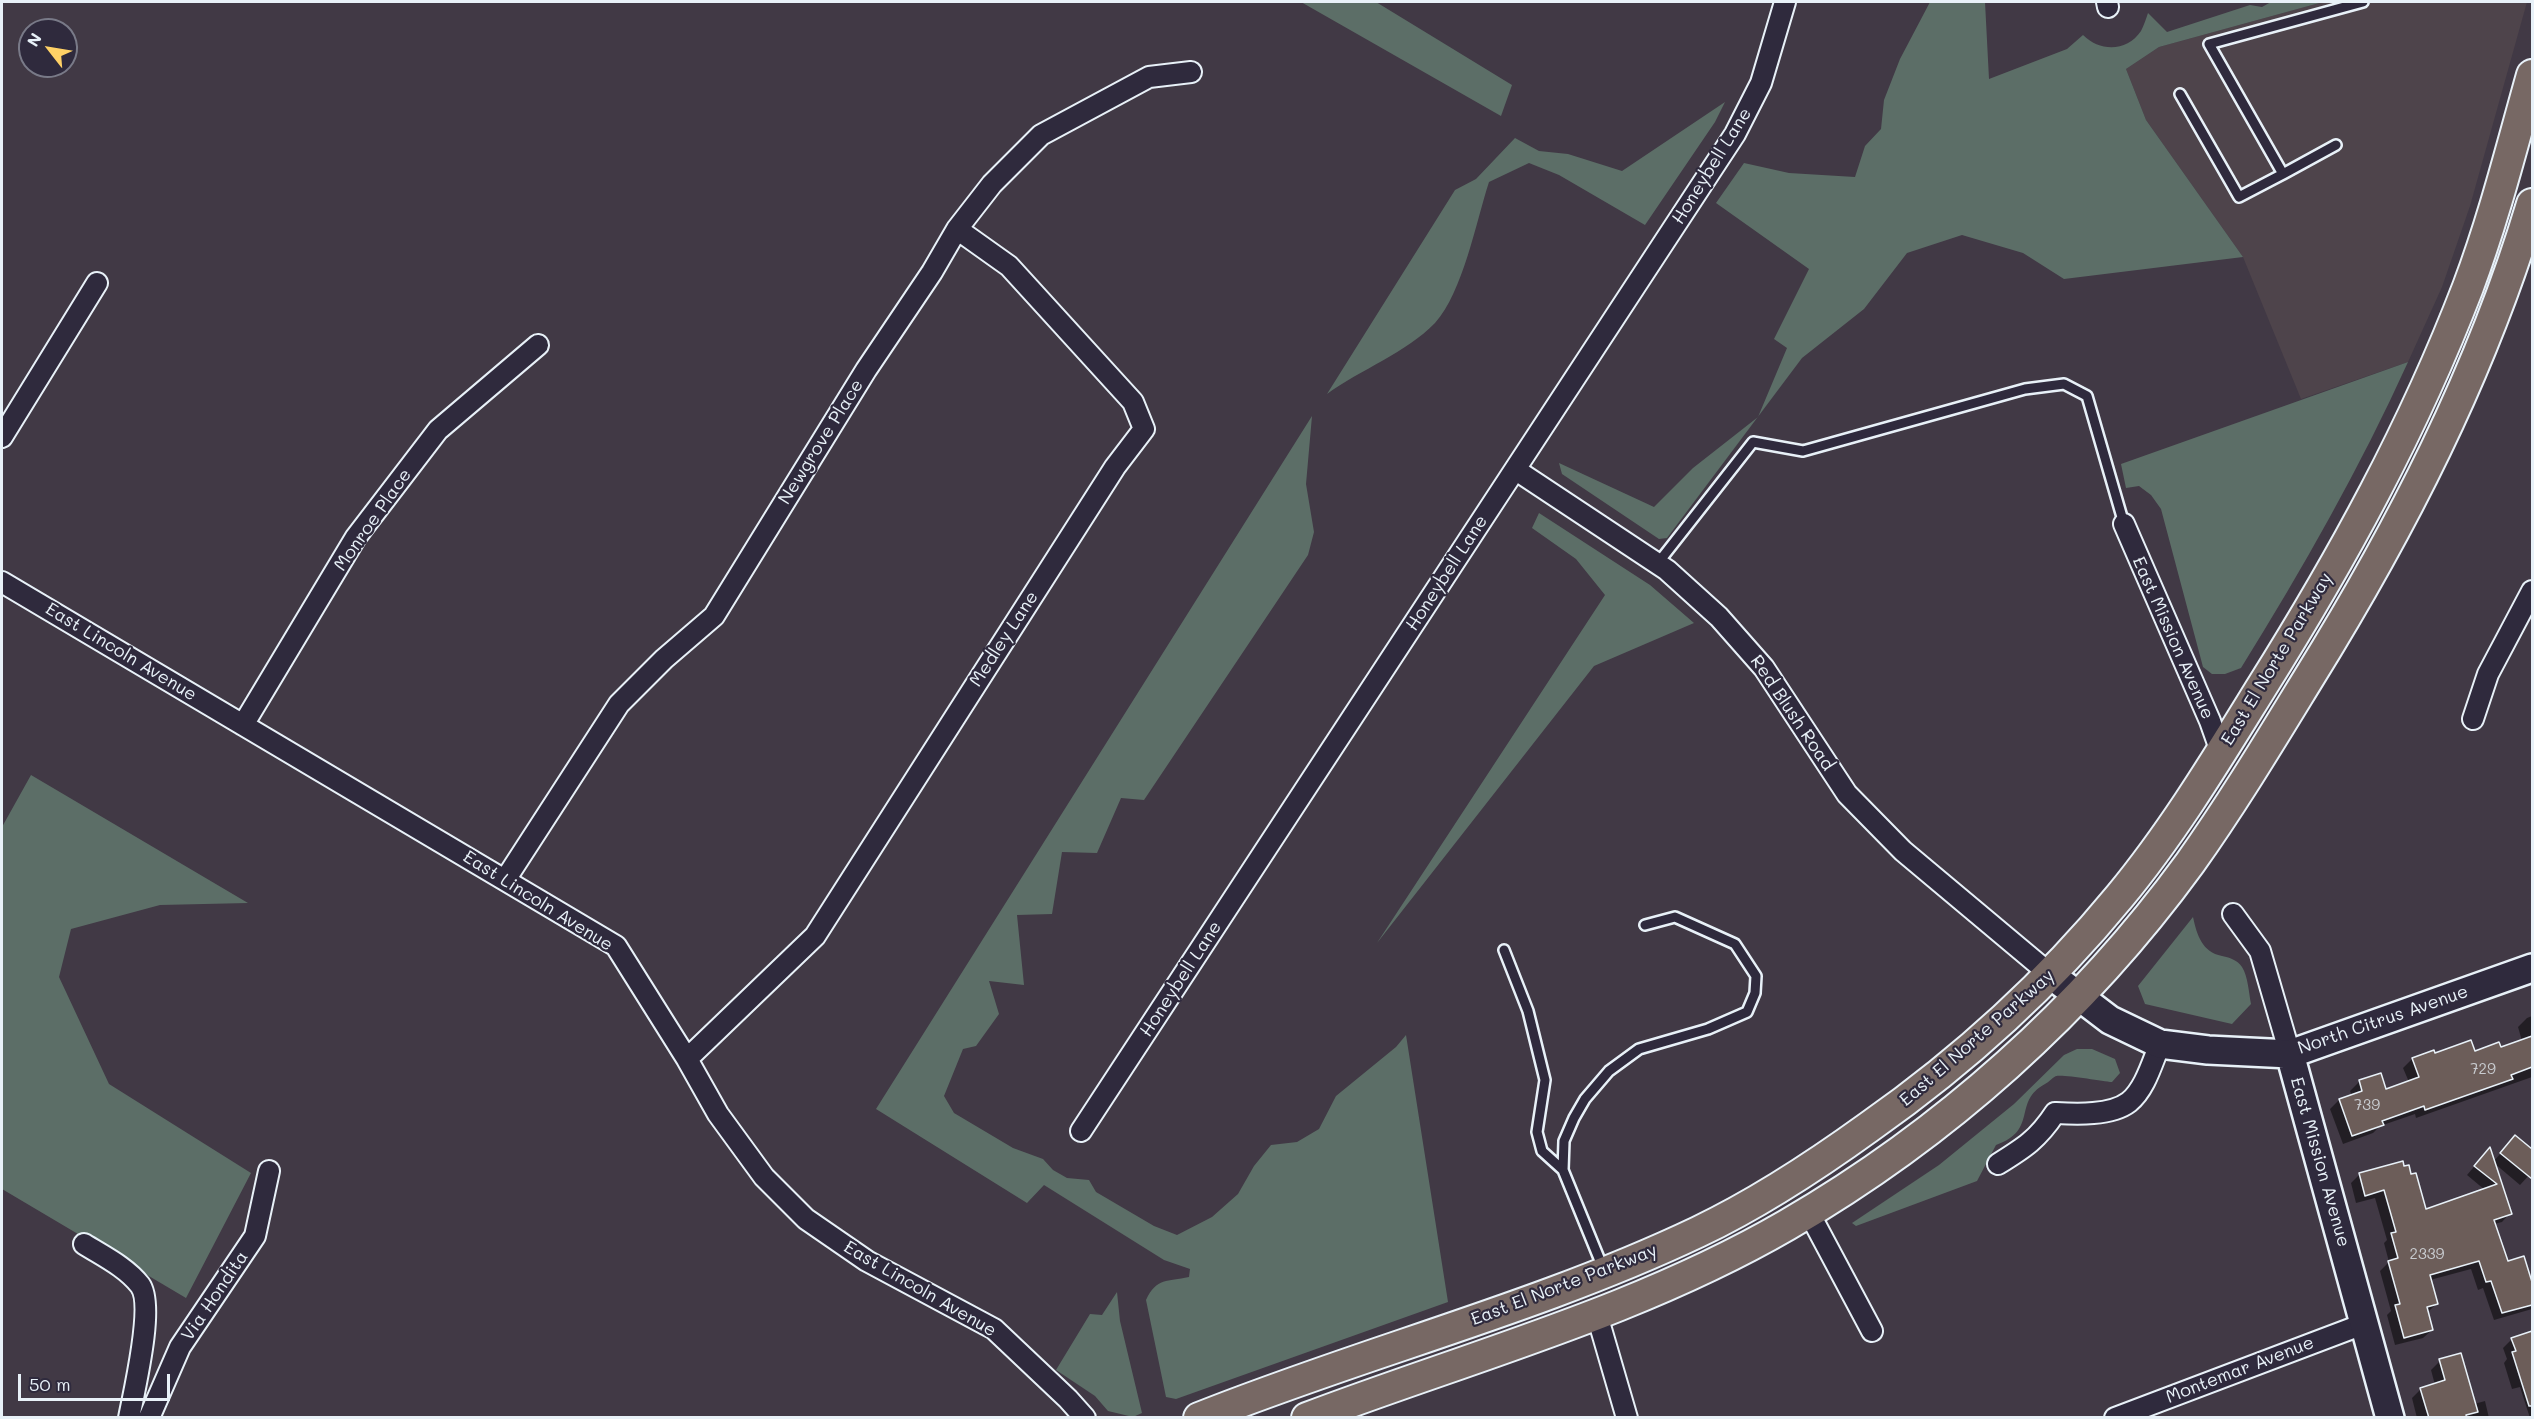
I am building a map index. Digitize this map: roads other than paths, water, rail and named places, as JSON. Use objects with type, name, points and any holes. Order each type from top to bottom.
[{"type":"main road","name":"East El Norte Parkway","points":[[1199,1418],[1270,1389],[1604,1273],[1701,1231],[1803,1175],[1925,1088],[2016,1009],[2051,975],[2121,895],[2173,825],[2302,622],[2377,490],[2427,387],[2469,284],[2500,191],[2532,75]]},
{"type":"main road","name":"East El Norte Parkway","points":[[1315,1416],[1597,1314],[1688,1275],[1787,1225],[1856,1182],[1943,1119],[2027,1048],[2114,957],[2190,863],[2278,728],[2359,597],[2410,504],[2451,420],[2517,256],[2532,204]]},
{"type":"main road","name":"North Citrus Avenue","points":[[2051,975],[2110,1020],[2160,1044],[2208,1050],[2290,1054],[2532,968]]},
{"type":"main road","name":"East Mission Avenue","points":[[2290,1054],[2366,1323],[2390,1418]]},
{"type":"street","name":"Honeybell Lane","points":[[1081,1131],[1735,134],[1761,83],[1785,2]]},
{"type":"street","name":"Newgrove Place","points":[[505,880],[619,704],[664,659],[714,616],[866,370],[932,272],[957,230],[992,184],[1041,135],[1149,77],[1191,72]]},
{"type":"street","name":"Medley Lane","points":[[687,1059],[815,936],[1115,467],[1144,429],[1133,402],[1009,266],[957,230]]},
{"type":"street","points":[[2,437],[97,283]]},
{"type":"street","name":"Monroe Place","points":[[243,725],[356,537],[438,430],[538,345]]},
{"type":"street","name":"Red Blush Road","points":[[1516,470],[1658,563],[1719,617],[1764,668],[1847,794],[1903,851],[2051,975]]},
{"type":"street","name":"East Mission Avenue","points":[[2124,524],[2210,721],[2221,752]]},
{"type":"street","name":"East Lincoln Avenue","points":[[2,582],[616,946],[687,1059],[718,1114],[764,1177],[806,1219],[867,1261],[994,1329],[1068,1398],[1084,1418]]},
{"type":"street","points":[[2473,718],[2488,674],[2532,591]]},
{"type":"street","name":"East Mission Avenue","points":[[2233,915],[2260,951],[2290,1054]]},
{"type":"street","points":[[1998,1164],[2026,1147],[2042,1132],[2055,1113],[2087,1115],[2128,1103],[2142,1086],[2160,1044]]},
{"type":"street","name":"Via Hondita","points":[[149,1418],[180,1347],[255,1236],[269,1171]]},
{"type":"street","points":[[1808,1211],[1872,1331]]},
{"type":"street","points":[[84,1244],[120,1266],[142,1287],[147,1317],[129,1418]]},
{"type":"street","points":[[1597,1314],[1627,1418]]},
{"type":"street","name":"Montemar Avenue","points":[[2115,1418],[2366,1323]]},
{"type":"lane","points":[[2283,174],[2209,44],[2363,2]]},
{"type":"lane","points":[[2180,94],[2239,197],[2336,145]]},
{"type":"lane","points":[[1658,563],[1753,442],[1803,451],[2025,389],[2064,384],[2087,396],[2124,524]]},
{"type":"lane","points":[[1604,1273],[1563,1170],[1564,1141],[1574,1118],[1585,1099],[1609,1071],[1639,1049],[1708,1029],[1747,1012],[1755,993],[1756,976],[1735,944],[1675,917],[1645,925]]},
{"type":"lane","points":[[1504,950],[1528,1011],[1545,1080],[1537,1132],[1539,1141],[1542,1151],[1563,1170]]}]
